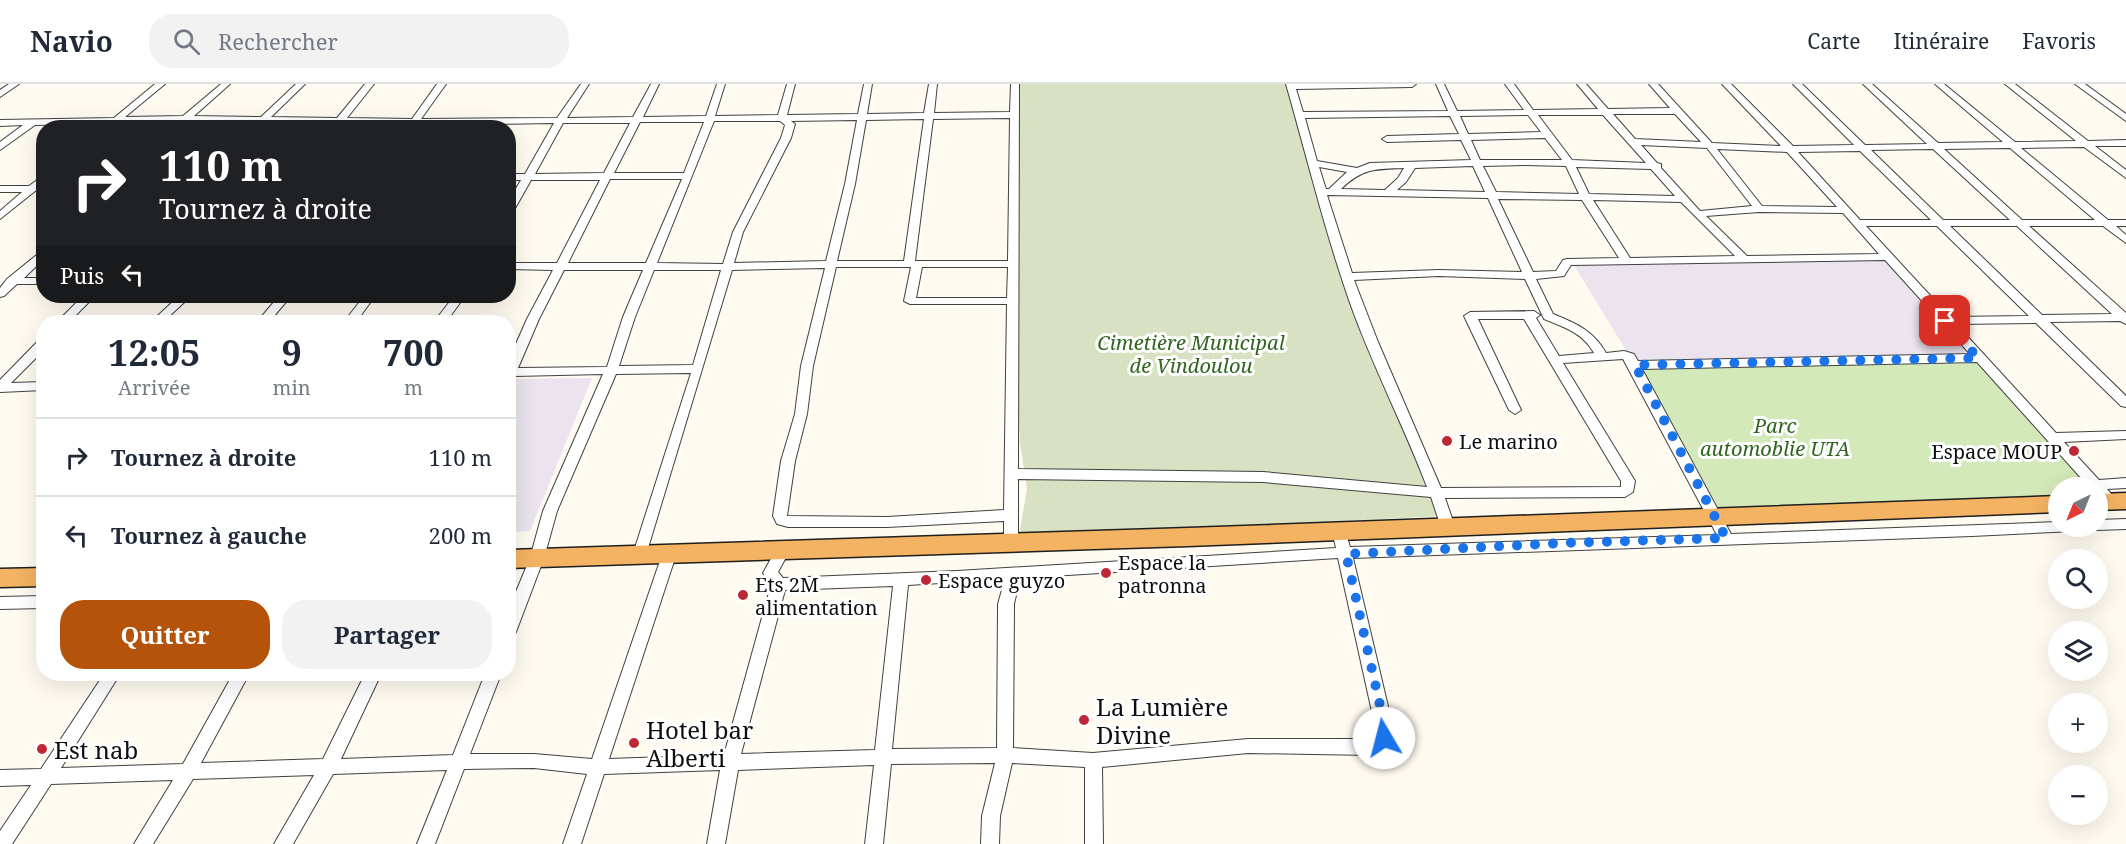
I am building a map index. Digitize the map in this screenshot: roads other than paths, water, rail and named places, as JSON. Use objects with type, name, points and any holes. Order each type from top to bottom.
[{"type":"highway","points":[[516,559],[670,552],[1011,543],[2048,504]]},
{"type":"highway","points":[[0,578],[36,577]]},
{"type":"street","points":[[0,94],[15,84]]},
{"type":"street","points":[[117,120],[161,84]]},
{"type":"street","points":[[185,119],[226,84]]},
{"type":"street","points":[[263,119],[301,84]]},
{"type":"street","points":[[340,120],[370,84]]},
{"type":"street","points":[[416,120],[442,84]]},
{"type":"street","points":[[516,197],[561,119],[585,84]]},
{"type":"street","points":[[516,357],[533,319],[610,176],[655,84]]},
{"type":"street","points":[[516,612],[537,558],[550,511],[612,369],[650,267],[688,176],[721,84]]},
{"type":"street","points":[[782,118],[791,84]]},
{"type":"street","points":[[868,84],[832,264],[807,366],[801,414],[788,461],[780,516],[782,520],[887,522],[1011,515]]},
{"type":"street","points":[[933,84],[910,301],[1011,301]]},
{"type":"street","points":[[1011,543],[1011,301],[1015,84]]},
{"type":"street","points":[[1412,84],[1291,85],[1312,164],[1326,192],[1347,277],[1393,395],[1438,493],[1449,527]]},
{"type":"street","points":[[1440,84],[1548,316]]},
{"type":"street","points":[[1509,84],[1569,163],[1585,196],[1626,260]]},
{"type":"street","points":[[1581,84],[1657,166],[1697,214],[1744,259]]},
{"type":"street","points":[[1653,84],[1710,146],[1759,209]]},
{"type":"street","points":[[1726,84],[1790,150],[2087,477]]},
{"type":"street","points":[[1797,84],[2126,403]]},
{"type":"street","points":[[1867,84],[2125,318]]},
{"type":"street","points":[[1939,84],[2126,240]]},
{"type":"street","points":[[2009,84],[2126,175]]},
{"type":"street","points":[[2079,84],[2126,118]]},
{"type":"street","points":[[1299,115],[1677,111]]},
{"type":"street","points":[[516,122],[561,119],[636,121],[1016,115]]},
{"type":"street","points":[[640,554],[740,226],[786,138],[790,124],[782,118]]},
{"type":"street","points":[[173,120],[282,120]]},
{"type":"street","points":[[0,147],[33,122]]},
{"type":"street","points":[[0,123],[36,122]]},
{"type":"street","points":[[1387,139],[1548,135]]},
{"type":"street","points":[[1635,142],[1790,150],[2126,143]]},
{"type":"street","points":[[1326,192],[1357,171],[1370,166],[1569,163],[1657,166]]},
{"type":"street","points":[[1312,164],[1357,171]]},
{"type":"street","points":[[1389,192],[1402,180],[1412,164]]},
{"type":"street","points":[[516,177],[688,176]]},
{"type":"street","points":[[0,216],[36,184]]},
{"type":"street","points":[[0,189],[30,189]]},
{"type":"street","points":[[1326,192],[1684,199]]},
{"type":"street","points":[[1697,214],[1759,209],[1843,210]]},
{"type":"street","points":[[1855,223],[2126,224]]},
{"type":"street","points":[[1347,277],[1439,273],[1531,276],[1560,274],[1567,262],[1885,256]]},
{"type":"street","points":[[0,294],[36,260]]},
{"type":"street","points":[[516,266],[728,267],[832,264],[1012,264]]},
{"type":"street","points":[[0,281],[36,281]]},
{"type":"street","points":[[70,315],[82,303]]},
{"type":"street","points":[[165,315],[178,303]]},
{"type":"street","points":[[269,315],[279,303]]},
{"type":"street","points":[[1011,474],[1263,477],[1438,493],[1621,494],[1628,489],[1628,481],[1528,315]]},
{"type":"street","points":[[1515,410],[1470,316],[1548,316],[1587,334],[1593,339],[1602,357]]},
{"type":"street","points":[[1945,321],[2125,318]]},
{"type":"street","points":[[0,387],[36,350]]},
{"type":"street","points":[[1556,360],[1627,356],[1635,365],[1726,538]]},
{"type":"street","points":[[1635,365],[1978,358]]},
{"type":"street","points":[[516,373],[698,369]]},
{"type":"street","points":[[0,387],[36,386]]},
{"type":"street","points":[[2051,438],[2126,435]]},
{"type":"street","points":[[2108,497],[2126,483]]},
{"type":"street","points":[[2108,525],[2126,524]]},
{"type":"street","points":[[779,584],[901,582],[1256,557],[1565,543],[2048,527]]},
{"type":"street","points":[[0,778],[327,769],[459,762],[534,761],[597,767],[1005,755],[1093,760],[1248,746],[1372,748],[1386,745],[1346,554],[1339,531]]},
{"type":"street","points":[[779,584],[770,573],[783,550]]},
{"type":"street","points":[[572,844],[670,552]]},
{"type":"street","points":[[990,844],[991,816],[1005,755],[1005,604],[1014,574]]},
{"type":"street","points":[[874,844],[901,582]]},
{"type":"street","points":[[716,844],[730,764],[779,584]]},
{"type":"street","points":[[0,603],[36,602]]},
{"type":"street","points":[[2,844],[107,681]]},
{"type":"street","points":[[143,844],[187,773],[237,681]]},
{"type":"street","points":[[283,844],[327,769],[370,681]]},
{"type":"street","points":[[426,844],[490,681]]},
{"type":"street","points":[[1093,760],[1094,844]]},
{"type":"place","name":"Le marino","points":[[1447,441]]},
{"type":"place","name":"Espace MOUP","points":[[2074,451]]},
{"type":"place","name":"Espace la patronna","points":[[1106,573]]},
{"type":"place","name":"Espace guyzo","points":[[926,580]]},
{"type":"place","name":"Ets 2M alimentation","points":[[743,595]]},
{"type":"place","name":"La Lumière Divine","points":[[1084,720]]},
{"type":"place","name":"Hotel bar Alberti","points":[[634,743]]},
{"type":"place","name":"Est nab","points":[[42,749]]},
{"type":"park label","name":"Cimetière Municipal de Vindoulou","points":[[1191,354]]},
{"type":"park label","name":"Parc automoblie UTA","points":[[1775,436]]}]
